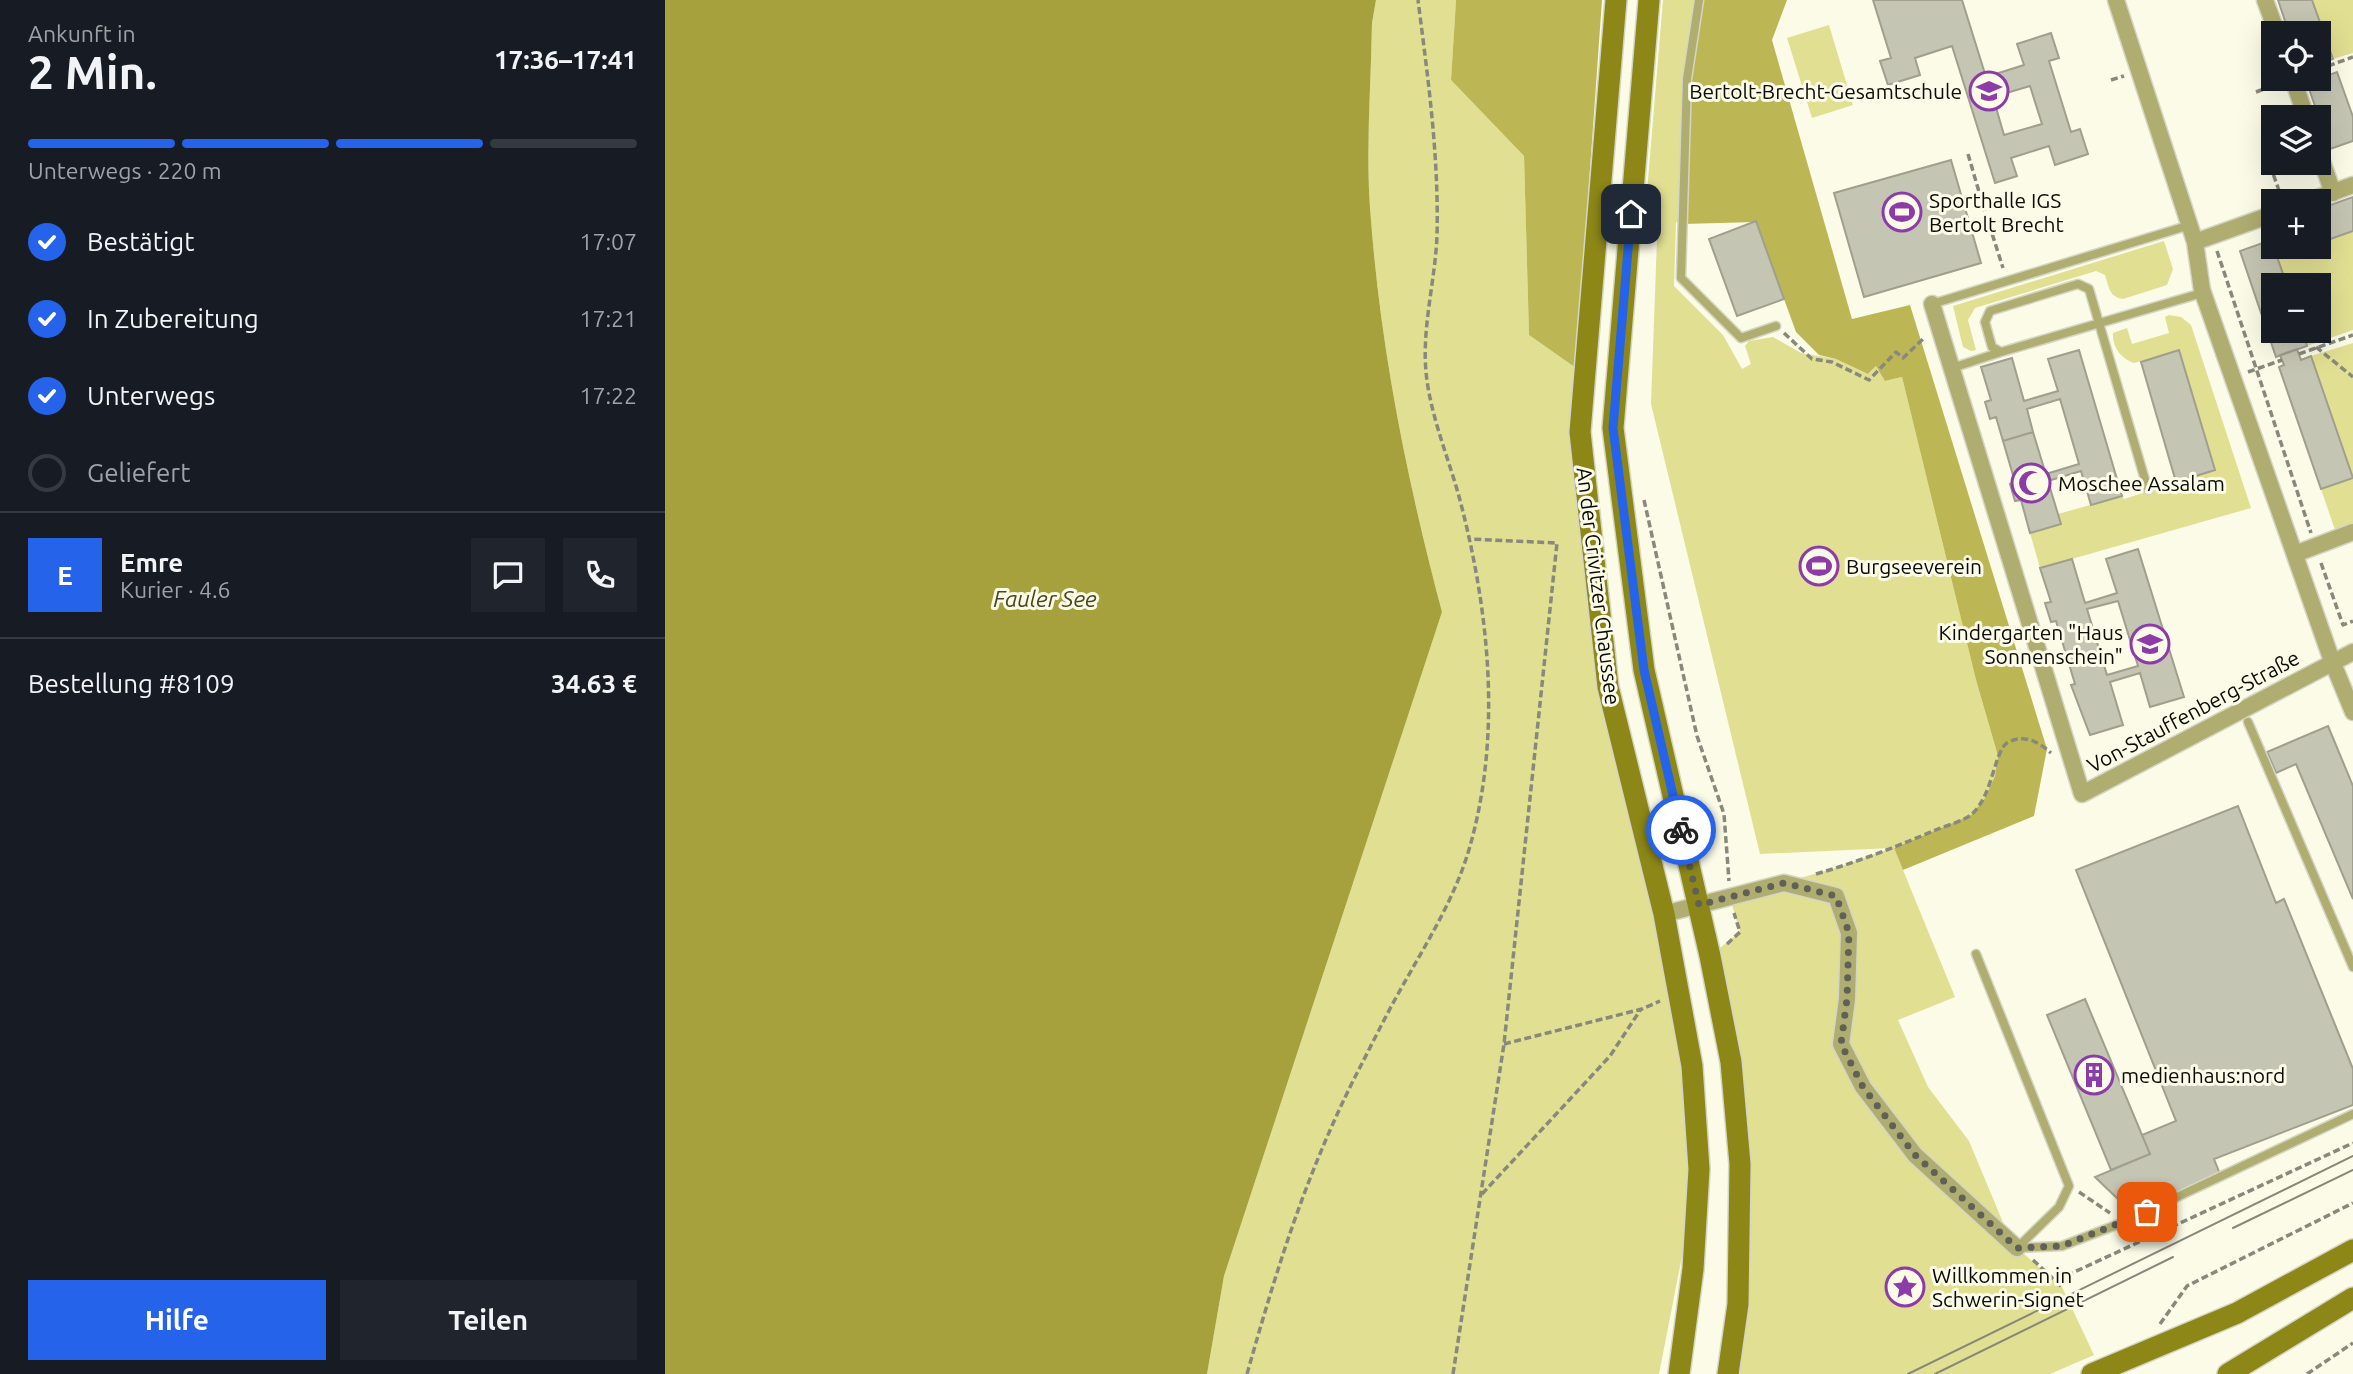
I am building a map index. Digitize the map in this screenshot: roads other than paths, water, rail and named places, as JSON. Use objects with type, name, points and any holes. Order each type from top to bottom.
[{"type":"street","name":"An der Crivitzer Chaussee","points":[[1616,0],[1580,432],[1608,687],[1664,914],[1692,1066],[1699,1169],[1693,1269],[1679,1374]]},
{"type":"street","name":"An der Crivitzer Chaussee","points":[[1649,0],[1613,428],[1644,670],[1699,905],[1731,1062],[1740,1164],[1738,1304],[1728,1374]]},
{"type":"street","name":"Von-Stauffenberg-Straße","points":[[2116,0],[2195,242],[2202,293],[2332,661],[2353,712]]},
{"type":"street","points":[[2265,0],[2273,21]]},
{"type":"street","points":[[2327,175],[2333,193],[2353,185]]},
{"type":"street","points":[[2195,242],[2261,218]]},
{"type":"street","name":"Von-Stauffenberg-Straße","points":[[1932,304],[2082,794],[2353,652]]},
{"type":"street","points":[[2295,554],[2353,533]]},
{"type":"street","points":[[1664,914],[1784,883],[1836,896],[1849,933],[1847,999],[1841,1044],[1863,1087],[1915,1155],[2017,1248]]},
{"type":"street","points":[[2092,1374],[2125,1368],[2237,1313],[2353,1250]]},
{"type":"street","points":[[2228,1374],[2353,1298]]},
{"type":"lane","points":[[1699,0],[1687,79],[1681,278],[1741,338],[1776,326]]},
{"type":"lane","points":[[1932,304],[2190,225]]},
{"type":"lane","points":[[2001,352],[1992,347],[1985,322],[1990,311],[2078,284],[2089,289],[2148,490]]},
{"type":"lane","points":[[1952,368],[2202,293]]},
{"type":"lane","points":[[2248,722],[2353,967]]},
{"type":"lane","points":[[1976,954],[2069,1186],[2059,1207],[2017,1248]]},
{"type":"lane","points":[[2017,1248],[2062,1246],[2124,1223],[2353,1114]]},
{"type":"water","name":"Fauler See","points":[[665,0],[1376,0],[1372,23],[1368,146],[1369,196],[1376,269],[1398,418],[1442,612],[1224,1276],[1207,1374],[665,1374]]},
{"type":"tram line","points":[[1908,1374],[2353,1156]]},
{"type":"tram line","points":[[2233,1228],[2353,1170]]},
{"type":"tram line","points":[[1935,1374],[2173,1257]]},
{"type":"place","name":"Bertolt-Brecht-Gesamtschule","points":[[1989,91]]},
{"type":"place","name":"Sporthalle IGS Bertolt Brecht","points":[[1902,212]]},
{"type":"place","name":"Moschee Assalam","points":[[2031,483]]},
{"type":"place","name":"Burgseeverein","points":[[1819,566]]},
{"type":"place","name":"Kindergarten \"Haus Sonnenschein\"","points":[[2150,644]]},
{"type":"place","name":"medienhaus:nord","points":[[2094,1075]]},
{"type":"place","name":"Willkommen in Schwerin-Signet","points":[[1905,1287]]}]
